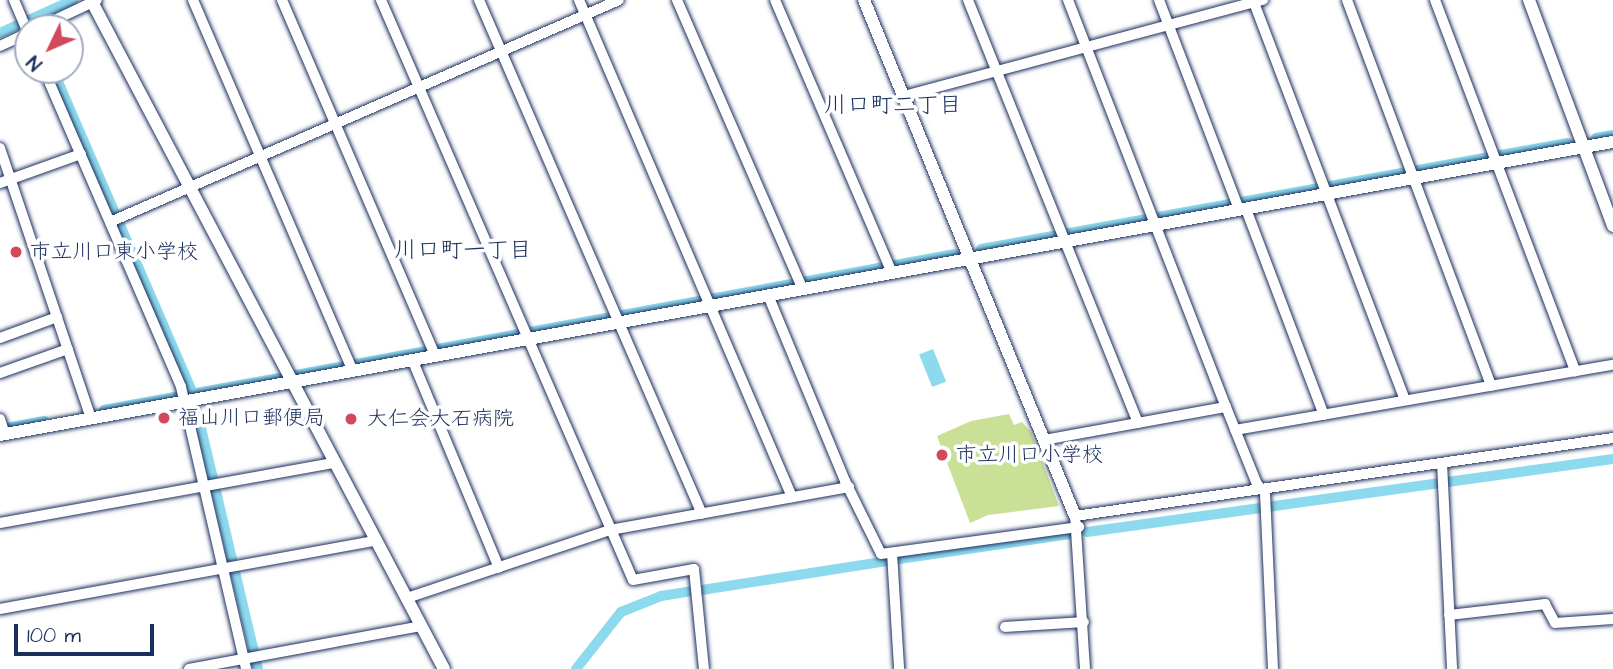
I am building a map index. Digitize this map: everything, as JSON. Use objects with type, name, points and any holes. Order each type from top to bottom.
[{"type":"street","points":[[193,0],[354,371]]},
{"type":"street","points":[[282,0],[435,355]]},
{"type":"street","points":[[382,0],[633,580],[694,569],[704,669]]},
{"type":"street","points":[[479,0],[702,514]]},
{"type":"street","points":[[579,0],[792,498]]},
{"type":"street","points":[[110,222],[619,0]]},
{"type":"street","points":[[677,0],[802,288]]},
{"type":"street","points":[[775,0],[892,273]]},
{"type":"street","points":[[864,0],[1077,521],[1085,669]]},
{"type":"street","points":[[968,0],[1138,423]]},
{"type":"street","points":[[1068,0],[1267,507],[1273,669]]},
{"type":"street","points":[[1159,0],[1324,415]]},
{"type":"street","points":[[1347,0],[1416,178],[1491,386]]},
{"type":"street","points":[[1435,0],[1575,371]]},
{"type":"street","points":[[1529,0],[1613,226]]},
{"type":"street","points":[[67,14],[94,1],[188,187],[444,669]]},
{"type":"street","points":[[904,96],[1257,1],[1405,401]]},
{"type":"street","points":[[50,84],[189,401],[249,661]]},
{"type":"street","points":[[0,419],[3,434],[1613,142]]},
{"type":"street","points":[[0,148],[91,418]]},
{"type":"street","points":[[0,183],[81,154]]},
{"type":"street","points":[[768,295],[879,552],[892,554],[1261,489],[1613,438]]},
{"type":"street","points":[[0,338],[57,317]]},
{"type":"street","points":[[0,373],[68,349]]},
{"type":"street","points":[[412,359],[499,568]]},
{"type":"street","points":[[1235,430],[1613,365]]},
{"type":"street","points":[[1044,440],[1226,407]]},
{"type":"street","points":[[0,523],[335,463]]},
{"type":"street","points":[[1443,463],[1452,669]]},
{"type":"street","points":[[407,598],[610,530],[849,487]]},
{"type":"street","points":[[0,609],[229,570],[376,541]]},
{"type":"street","points":[[892,554],[899,669]]},
{"type":"street","points":[[1449,615],[1545,604],[1555,623],[1613,619]]},
{"type":"street","points":[[1005,627],[1084,622]]},
{"type":"street","points":[[189,669],[249,661],[422,626]]},
{"type":"green space","points":[[1009,414],[1014,425],[1022,422],[1031,432],[1059,506],[988,515],[970,523],[937,436],[971,421]]},
{"type":"water","points":[[933,349],[946,381],[932,387],[919,355]]},
{"type":"waterway","points":[[0,33],[73,0]]},
{"type":"waterway","points":[[59,84],[193,394],[258,669]]},
{"type":"waterway","points":[[1596,138],[1613,135]]},
{"type":"waterway","points":[[981,249],[1567,143]]},
{"type":"waterway","points":[[104,410],[955,254]]},
{"type":"waterway","points":[[0,429],[44,421]]},
{"type":"waterway","points":[[1087,532],[1613,459]]},
{"type":"waterway","points":[[899,559],[1070,534]]},
{"type":"waterway","points":[[702,590],[887,561]]},
{"type":"waterway","points":[[576,669],[621,612],[661,596],[692,591]]},
{"type":"place","name":"市立川口東小学校","points":[[16,252]]},
{"type":"place","name":"福山川口郵便局","points":[[164,418]]},
{"type":"place","name":"大仁会大石病院","points":[[351,419]]},
{"type":"place","name":"市立川口小学校","points":[[942,455]]},
{"type":"district","name":"川口町二丁目","points":[[893,105]]},
{"type":"district","name":"川口町一丁目","points":[[463,250]]}]
